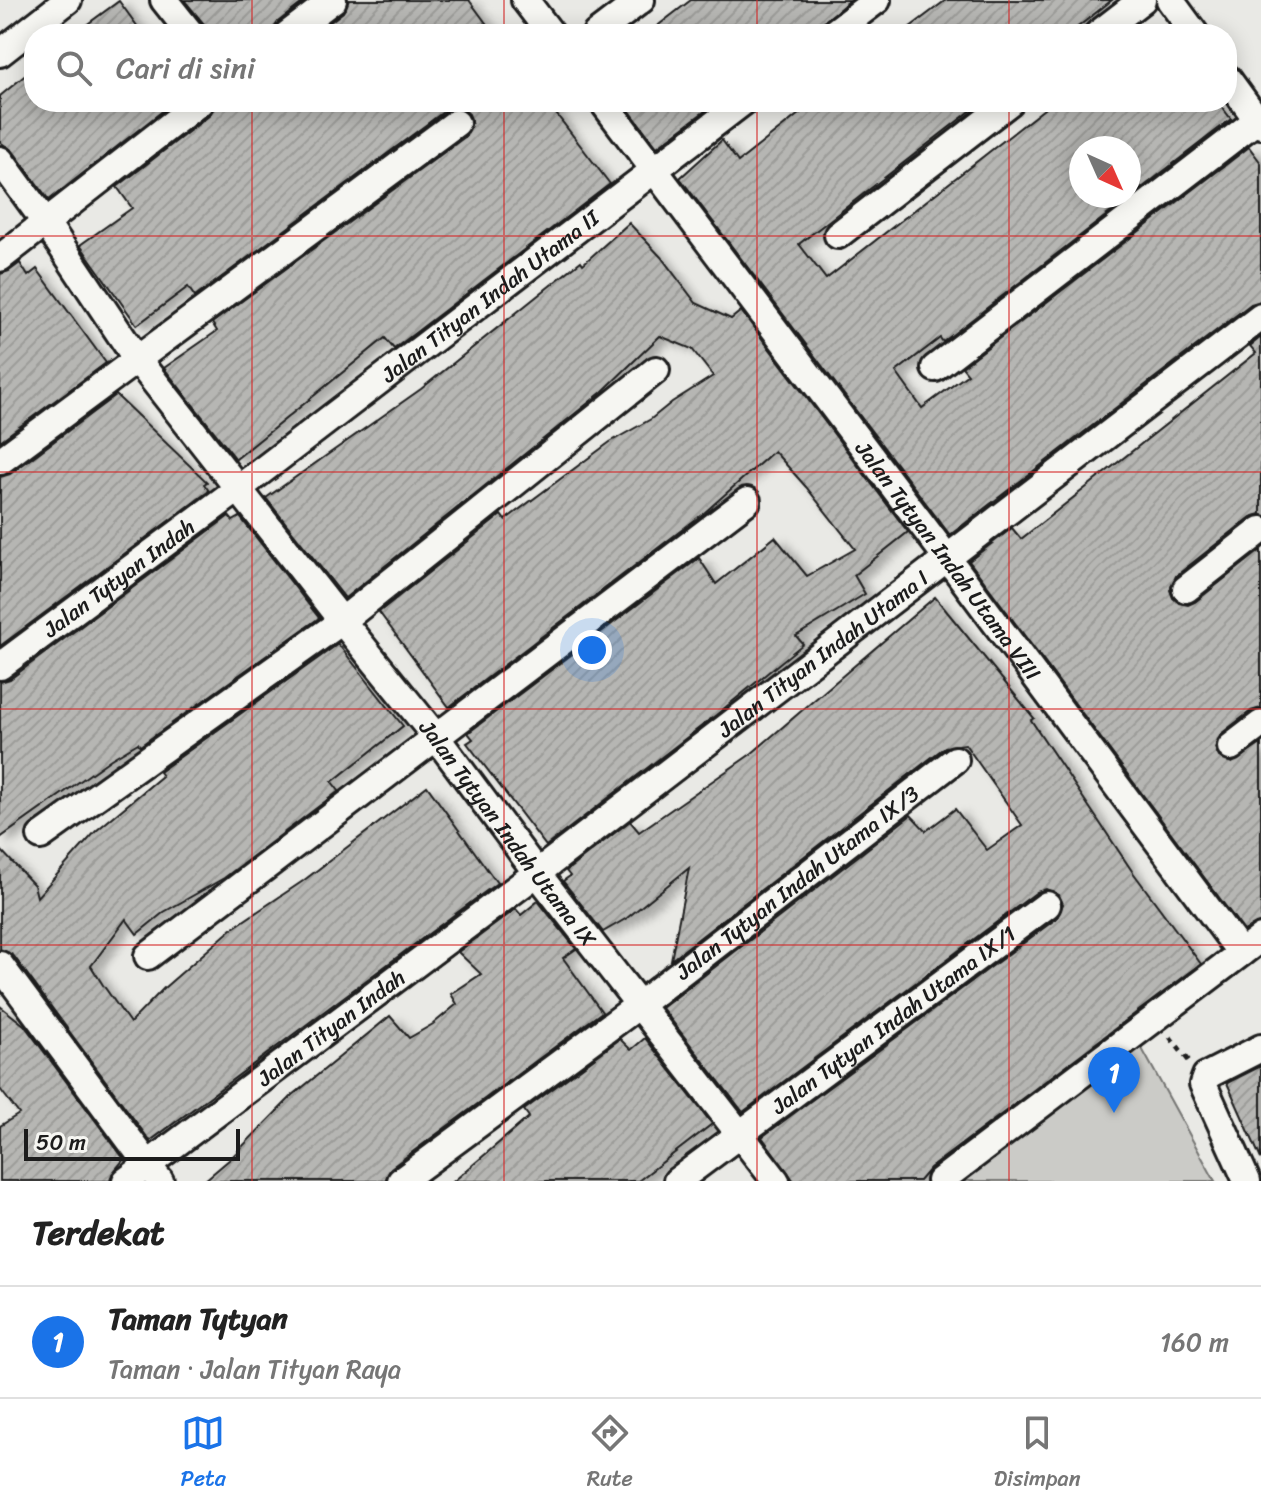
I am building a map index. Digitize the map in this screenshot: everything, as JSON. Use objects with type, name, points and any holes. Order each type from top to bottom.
[{"type":"street","points":[[37,24],[68,0]]},
{"type":"street","points":[[164,0],[183,24]]},
{"type":"street","points":[[301,24],[333,0]]},
{"type":"street","points":[[525,0],[543,24]]},
{"type":"street","points":[[609,24],[641,0]]},
{"type":"street","points":[[845,24],[877,0]]},
{"type":"street","points":[[1111,24],[1142,0]]},
{"type":"street","points":[[1170,0],[1188,24]]},
{"type":"street","points":[[0,53],[24,34]]},
{"type":"street","points":[[935,368],[1259,122],[1237,92]]},
{"type":"street","points":[[0,258],[187,112]]},
{"type":"street","name":"Jalan Tytyan Indah Utama VIII","points":[[610,112],[948,559],[1251,946]]},
{"type":"street","name":"Jalan Tityan Indah Utama II","points":[[238,489],[730,112]]},
{"type":"street","points":[[838,235],[997,112]]},
{"type":"street","points":[[0,461],[456,123]]},
{"type":"street","name":"Jalan Tytyan Indah Utama IX","points":[[0,160],[136,358],[436,737],[537,873],[776,1181]]},
{"type":"street","name":"Jalan Tityan Indah Utama I","points":[[537,873],[1261,317]]},
{"type":"street","points":[[41,836],[342,621],[656,370]]},
{"type":"street","name":"Jalan Tytyan Indah","points":[[0,666],[238,489]]},
{"type":"street","points":[[148,956],[747,501]]},
{"type":"street","points":[[1186,589],[1261,530]]},
{"type":"street","points":[[1231,747],[1261,724]]},
{"type":"street","name":"Jalan Tytyan Indah Utama IX/3","points":[[401,1181],[639,1005],[955,760]]},
{"type":"street","name":"Jalan Tityan Indah","points":[[126,1181],[153,1173],[537,873]]},
{"type":"street","name":"Jalan Tytyan Indah Utama IX/1","points":[[677,1181],[1047,905]]},
{"type":"street","points":[[940,1181],[1251,946]]},
{"type":"street","points":[[0,965],[153,1173]]},
{"type":"street","points":[[1247,1181],[1203,1084],[1204,1080],[1261,1048]]},
{"type":"path","points":[[1155,1018],[1204,1080]]},
{"type":"shaded area","points":[[1140,1045],[1215,1181],[959,1181]]},
{"type":"building","points":[[184,0],[306,0],[277,24],[204,24]]},
{"type":"building","points":[[349,0],[469,0],[487,24],[328,24],[343,12]]},
{"type":"building","points":[[691,0],[850,0],[822,24],[660,24]]},
{"type":"building","points":[[946,0],[1112,0],[1082,24],[914,24]]},
{"type":"building","points":[[119,1],[136,24],[88,24]]},
{"type":"building","points":[[24,76],[24,112],[161,112],[49,200],[13,151],[0,142],[0,96]]},
{"type":"building","points":[[211,112],[443,112],[195,297],[188,287],[137,325],[80,245],[132,208],[117,187]]},
{"type":"building","points":[[467,112],[555,112],[610,184],[394,349],[385,338],[236,459],[164,368],[217,331],[212,323],[466,136],[472,122]]},
{"type":"building","points":[[631,112],[704,112],[657,147]]},
{"type":"building","points":[[801,112],[969,112],[799,244],[826,279],[1040,112],[1226,112],[1231,119],[1141,189],[1141,136],[1069,136],[1069,208],[1116,208],[943,342],[940,338],[896,372],[922,408],[968,374],[962,367],[1249,147],[1261,163],[1261,301],[1251,304],[950,535],[680,178],[722,140],[738,162]]},
{"type":"building","points":[[629,223],[661,257],[696,303],[731,319],[741,311],[908,532],[854,575],[865,594],[796,636],[803,644],[546,846],[467,743],[473,739],[468,733],[699,558],[716,584],[775,537],[807,576],[855,549],[806,487],[774,451],[704,513],[449,707],[379,612],[501,515],[505,520],[610,442],[651,419],[713,376],[692,349],[660,336],[602,392],[345,598],[266,498],[421,389],[581,261],[583,264]]},
{"type":"building","points":[[20,263],[28,276],[37,269],[106,363],[0,441],[0,274]]},
{"type":"building","points":[[1261,337],[1261,514],[1251,517],[1176,576],[1170,590],[1179,603],[1188,605],[1195,602],[1261,550],[1261,708],[1251,711],[1221,734],[1215,748],[1219,757],[1232,763],[1261,744],[1261,922],[1244,931],[969,561],[1012,528],[1021,539],[1256,353],[1250,346]]},
{"type":"building","points":[[116,395],[207,482],[204,484],[209,491],[0,646],[0,477],[10,474]]},
{"type":"building","points":[[229,516],[233,521],[240,517],[319,618],[140,746],[138,743],[111,759],[0,838],[0,682],[10,679]]},
{"type":"building","points":[[935,597],[1034,718],[1031,720],[1132,871],[1201,964],[930,1168],[919,1181],[794,1181],[762,1137],[1057,918],[1063,904],[1059,895],[1046,889],[1037,892],[743,1112],[662,1008],[911,815],[926,831],[955,809],[987,850],[1022,825],[965,744],[945,747],[671,960],[689,868],[627,918],[603,932],[563,881],[570,876],[566,871],[630,821],[639,832],[751,754]]},
{"type":"building","points":[[338,644],[403,726],[332,782],[339,791],[224,878],[164,912],[137,934],[126,919],[91,966],[103,985],[130,1023],[164,988],[233,928],[303,881],[427,786],[497,883],[150,1141],[13,955],[0,949],[0,849],[34,885],[37,897],[96,831],[162,776],[159,772]]},
{"type":"building","points":[[538,901],[576,949],[563,958],[602,1012],[391,1168],[385,1181],[204,1181],[293,1095],[390,1016],[409,1038],[433,1024],[457,1004],[451,994],[481,974],[458,952],[516,909],[521,915]]},
{"type":"building","points":[[0,1006],[24,1025],[124,1159],[110,1181],[0,1181],[0,1126],[19,1114],[0,1089]]},
{"type":"building","points":[[645,1038],[712,1124],[638,1181],[454,1181],[529,1117],[524,1110],[620,1039],[631,1050]]},
{"type":"building","points":[[1261,1066],[1261,1159],[1227,1083]]},
{"type":"place","name":"Taman Tytyan","points":[[1114,1113]]}]
